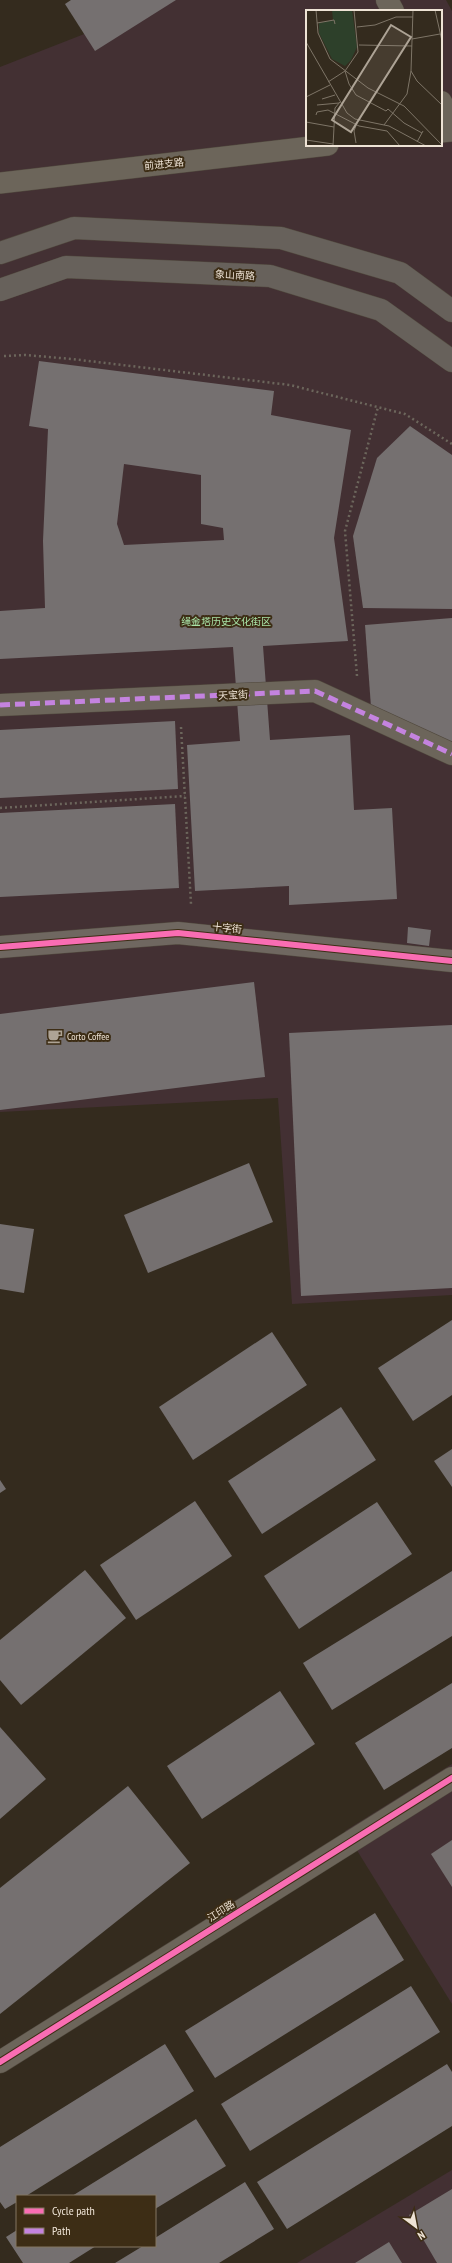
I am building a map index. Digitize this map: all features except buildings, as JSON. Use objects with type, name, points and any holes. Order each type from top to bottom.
[{"type":"main road","points":[[0,253],[74,228],[281,238],[400,273],[452,311]]},
{"type":"main road","name":"象山南路","points":[[0,290],[66,267],[270,276],[381,310],[452,361]]},
{"type":"street","points":[[387,0],[392,10]]},
{"type":"street","points":[[442,104],[452,123]]},
{"type":"street","name":"天宝街","points":[[0,705],[315,691],[360,710],[452,754]]},
{"type":"street","name":"十字街","points":[[0,947],[178,933],[452,961]]},
{"type":"street","name":"江印路","points":[[0,2062],[452,1778]]},
{"type":"lane","points":[[442,132],[452,131]]},
{"type":"lane","name":"前进支路","points":[[0,183],[319,146]]},
{"type":"path","points":[[4,356],[25,355],[72,359],[290,385],[405,414],[452,444]]},
{"type":"path","points":[[360,710],[345,531],[378,407]]},
{"type":"path","points":[[179,697],[192,912]]},
{"type":"path","points":[[0,808],[185,796]]},
{"type":"shaded area","name":"绳金塔历史文化街区","points":[[171,0],[446,0],[452,11],[452,1295],[292,1304],[278,1098],[0,1112],[0,67]]},
{"type":"shaded area","points":[[452,1764],[452,2004],[345,1831]]},
{"type":"shaded area","points":[[452,2170],[452,2263],[297,2263]]},
{"type":"marked path","points":[[0,705],[315,691],[452,754]]},
{"type":"cycle path","points":[[0,947],[178,933],[452,961]]},
{"type":"cycle path","points":[[0,2062],[452,1778]]},
{"type":"place","name":"Corto Coffee","points":[[55,1036]]}]
